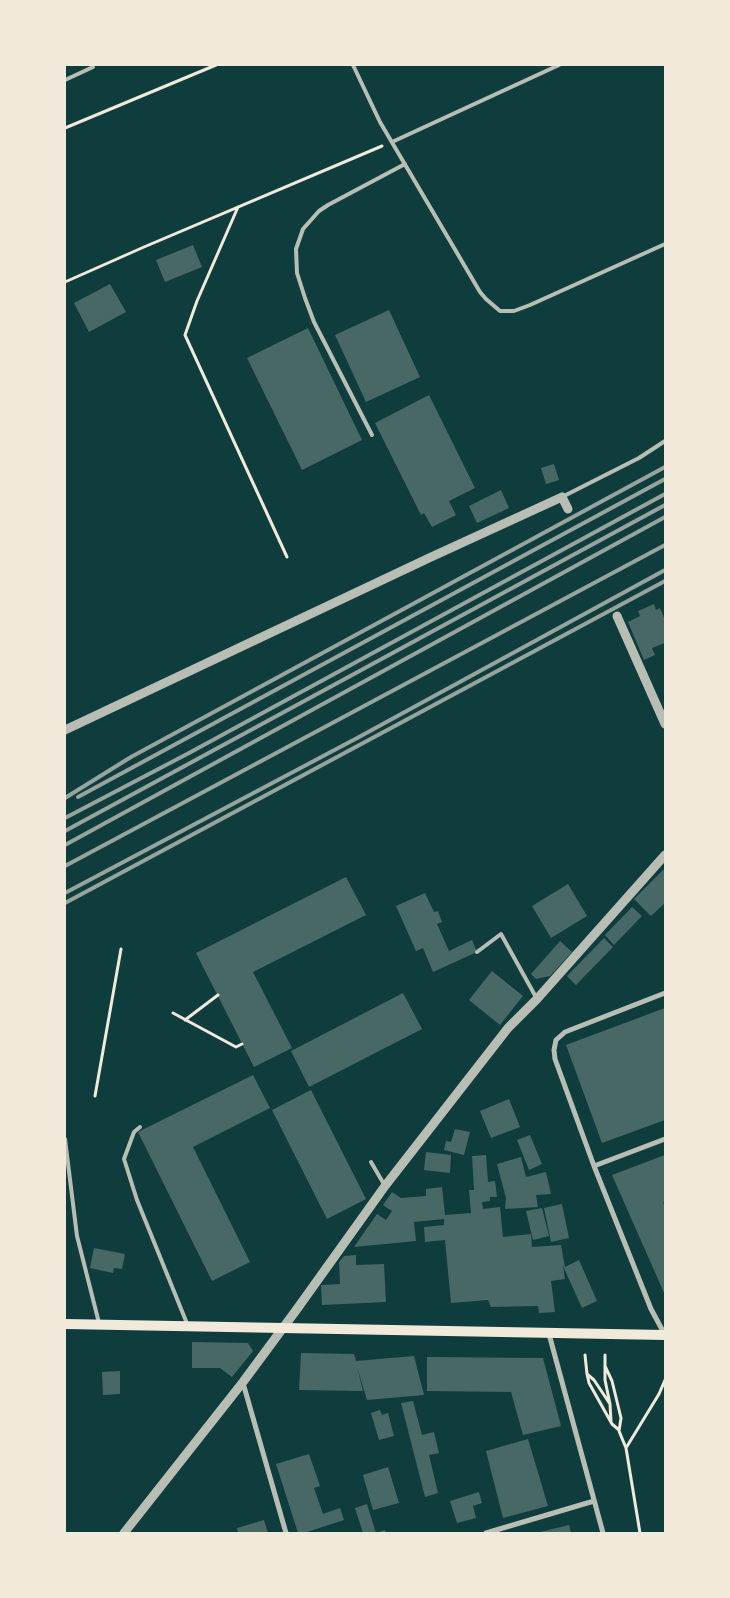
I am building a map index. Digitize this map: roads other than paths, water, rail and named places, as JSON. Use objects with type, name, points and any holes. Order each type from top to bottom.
[{"type":"main road","points":[[65,1324],[665,1335]]},
{"type":"street","points":[[65,730],[562,497],[568,509]]},
{"type":"street","points":[[617,616],[664,718]]},
{"type":"street","points":[[124,1533],[243,1382],[284,1328],[385,1186],[508,1028],[537,999],[665,855]]},
{"type":"street","points":[[665,993],[565,1032],[558,1037],[555,1043],[555,1059],[594,1166],[651,1309],[665,1335]]},
{"type":"street","points":[[594,1166],[665,1140]]},
{"type":"street","points":[[548,1334],[603,1533]]},
{"type":"street","points":[[243,1382],[286,1533]]},
{"type":"street","points":[[486,1533],[594,1501]]},
{"type":"lane","points":[[353,65],[376,115],[480,292],[500,311],[514,311],[530,305],[665,244]]},
{"type":"lane","points":[[392,142],[559,65]]},
{"type":"lane","points":[[65,80],[93,67]]},
{"type":"lane","points":[[372,435],[314,322],[304,298],[297,273],[296,250],[303,229],[319,211],[328,204],[405,164]]},
{"type":"lane","points":[[562,497],[639,458],[665,441]]},
{"type":"lane","points":[[477,952],[501,934],[537,999]]},
{"type":"lane","points":[[140,1127],[134,1132],[124,1160],[137,1200],[188,1326]]},
{"type":"lane","points":[[65,1139],[77,1236],[99,1324]]},
{"type":"lane","points":[[371,1162],[385,1186]]},
{"type":"railway","points":[[65,798],[131,757],[665,467]]},
{"type":"railway","points":[[78,797],[665,479]]},
{"type":"railway","points":[[65,818],[189,753],[665,494]]},
{"type":"railway","points":[[65,831],[665,505]]},
{"type":"railway","points":[[65,845],[665,517]]},
{"type":"railway","points":[[65,866],[665,545]]},
{"type":"railway","points":[[65,893],[359,737],[665,570]]},
{"type":"railway","points":[[65,903],[665,581]]}]
